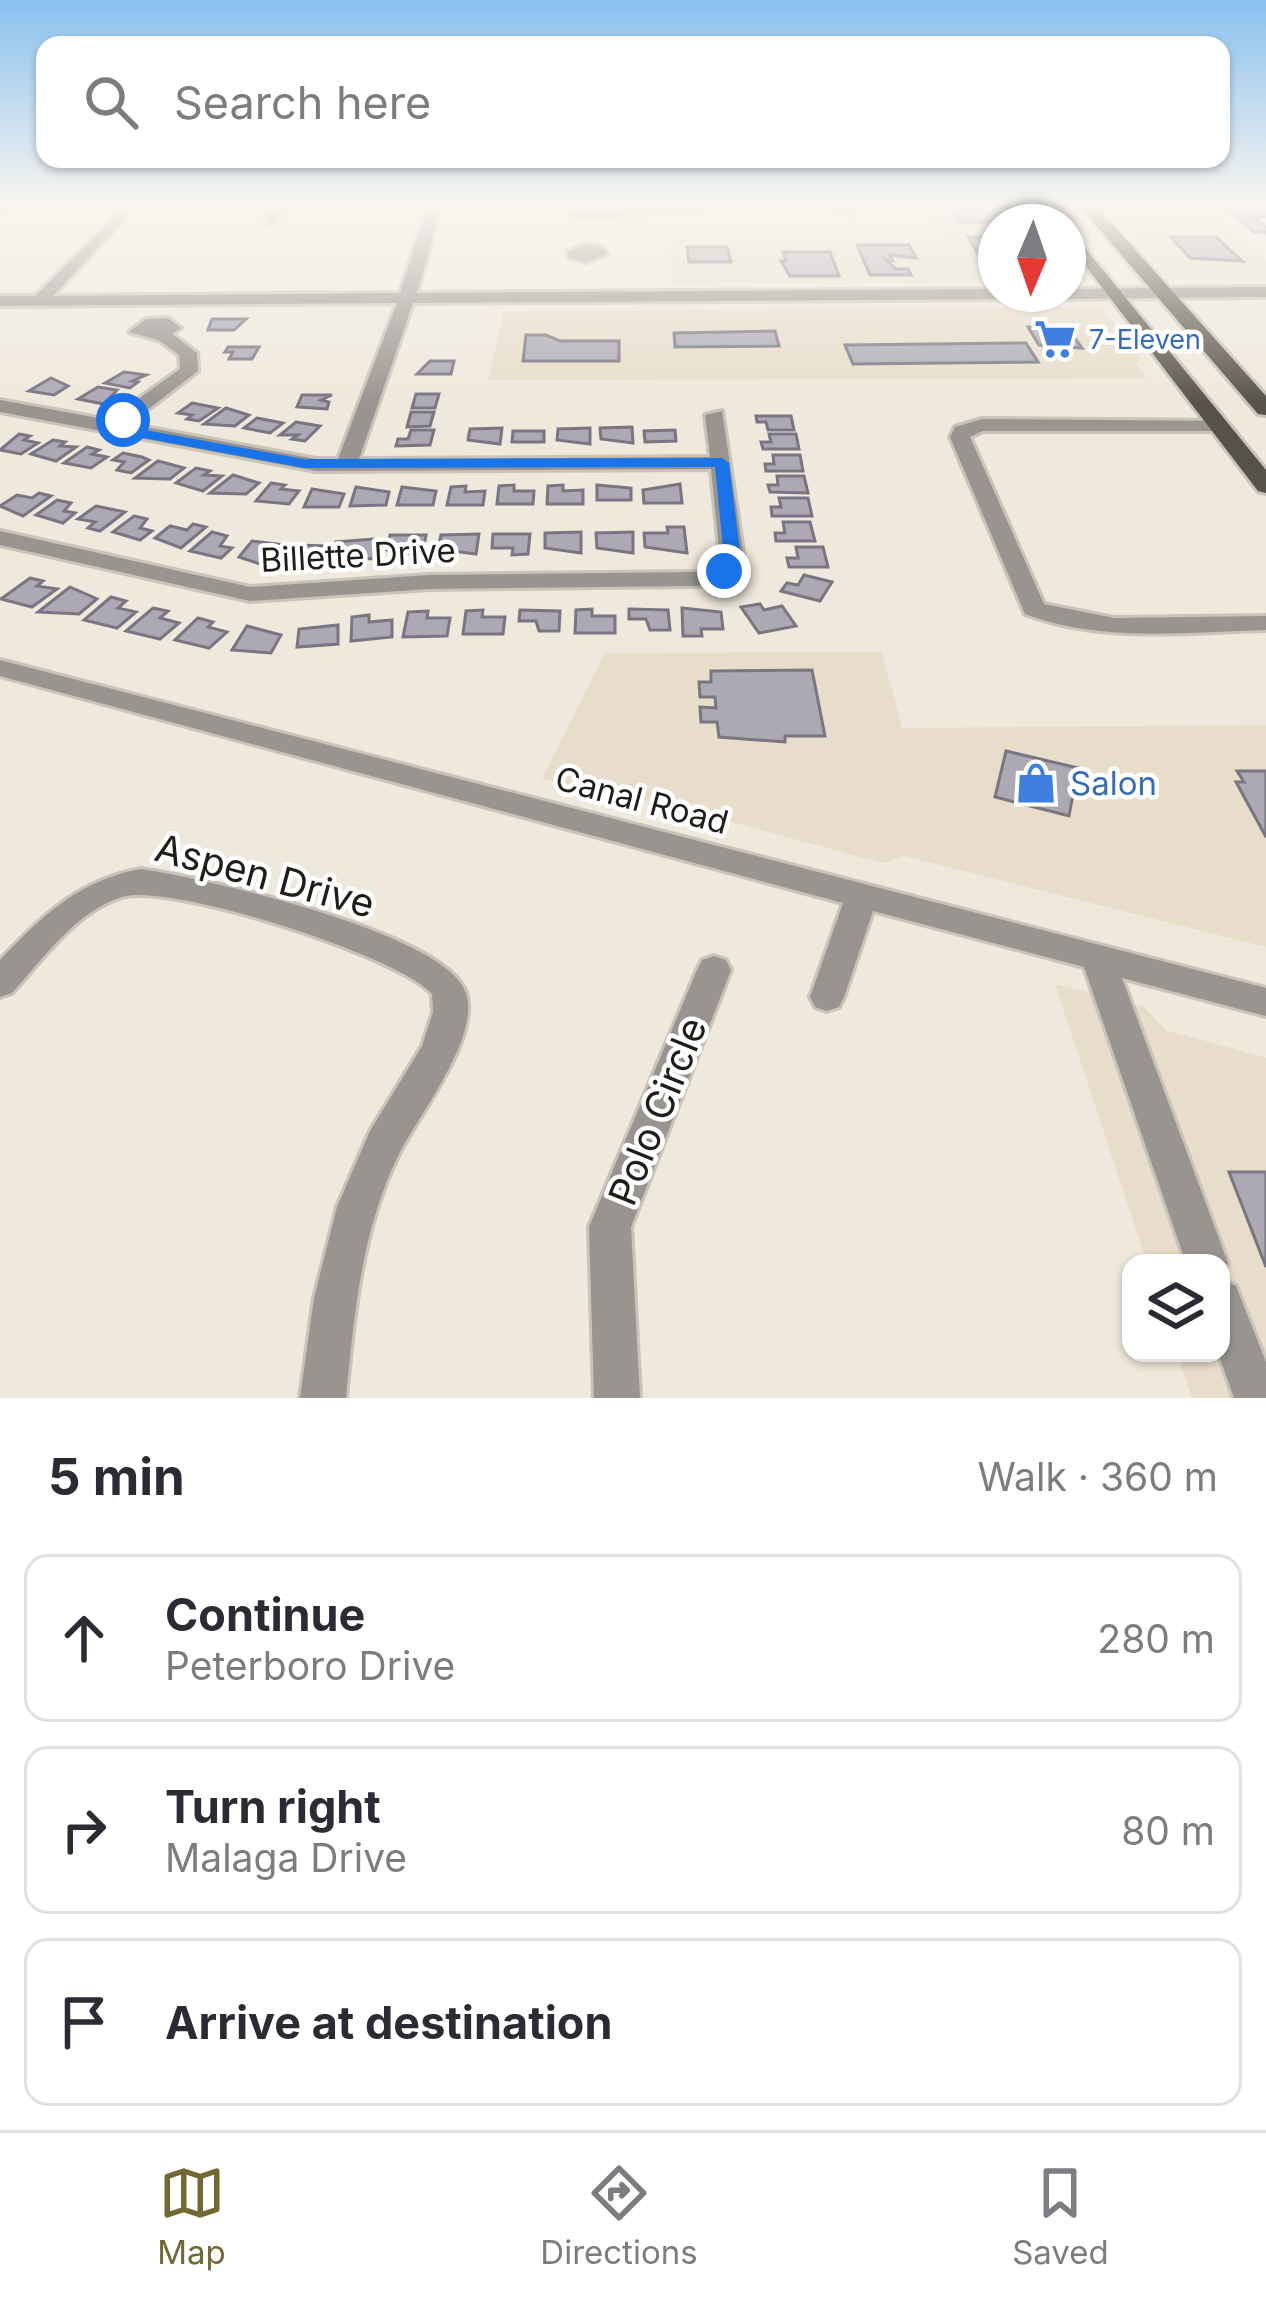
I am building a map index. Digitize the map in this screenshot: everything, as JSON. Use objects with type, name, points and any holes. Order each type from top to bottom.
[{"type":"main road","points":[[1100,273],[1266,487]]},
{"type":"main road","points":[[1147,273],[1266,409]]},
{"type":"main road","points":[[1241,455],[1266,466]]},
{"type":"street","points":[[40,300],[65,273]]},
{"type":"street","points":[[346,465],[414,273]]},
{"type":"street","points":[[1086,294],[1266,292]]},
{"type":"street","points":[[0,301],[978,294]]},
{"type":"street","points":[[111,428],[189,371],[188,353],[161,334]]},
{"type":"street","points":[[6,412],[304,464],[346,465],[722,463],[715,416]]},
{"type":"street","points":[[1217,424],[982,425],[962,431],[960,437],[1034,609],[1084,623],[1266,623]]},
{"type":"street","name":"Billette Drive","points":[[0,538],[264,595],[430,581],[697,579],[724,571],[733,558],[722,463]]},
{"type":"street","name":"Canal Road","points":[[0,668],[1266,1002]]},
{"type":"street","name":"Aspen Drive","points":[[0,982],[81,902],[125,882],[141,880],[389,952],[442,980],[451,1002],[445,1035],[384,1143],[350,1219],[338,1262],[323,1398]]},
{"type":"street","points":[[826,997],[862,896]]},
{"type":"street","points":[[1098,959],[1204,1254]]},
{"type":"street","name":"Polo Circle","points":[[617,1398],[610,1227],[714,970]]},
{"type":"street","points":[[1230,1325],[1257,1398]]},
{"type":"shaded area","points":[[671,273],[978,273],[978,282],[672,283]]},
{"type":"shaded area","points":[[1165,273],[1266,273],[1266,281],[1171,280]]},
{"type":"shaded area","points":[[1086,307],[1102,307],[1141,358],[1136,364],[1146,378],[488,380],[504,311],[978,308],[978,312],[1086,312]]},
{"type":"shaded area","points":[[882,652],[902,728],[1266,725],[1266,947],[905,856],[882,863],[692,811],[542,779],[605,653]]},
{"type":"shaded area","points":[[1055,984],[1144,1007],[1166,1030],[1266,1058],[1266,1398],[1192,1398],[1180,1362],[1230,1362],[1230,1254],[1144,1254]]},
{"type":"building","points":[[788,273],[839,276],[790,276]]},
{"type":"building","points":[[212,319],[246,319],[234,330],[208,330]]},
{"type":"building","name":"7-Eleven","points":[[1028,327],[1067,327],[1082,348],[1039,345]]},
{"type":"building","points":[[775,331],[779,346],[675,347],[674,333]]},
{"type":"building","points":[[526,335],[560,341],[619,341],[619,361],[523,361]]},
{"type":"building","points":[[1026,343],[1038,362],[853,364],[845,345]]},
{"type":"building","points":[[228,347],[259,347],[252,359],[229,359],[233,352],[225,352]]},
{"type":"building","points":[[430,361],[454,361],[451,374],[417,374]]},
{"type":"building","points":[[124,372],[146,375],[132,381],[138,382],[130,388],[105,383]]},
{"type":"building","points":[[51,378],[68,386],[54,395],[29,391]]},
{"type":"building","points":[[98,387],[117,390],[104,404],[78,399]]},
{"type":"building","points":[[416,394],[439,394],[435,408],[412,408]]},
{"type":"building","points":[[302,395],[332,395],[321,400],[329,402],[327,409],[297,407]]},
{"type":"building","points":[[192,403],[218,408],[199,421],[178,413]]},
{"type":"building","points":[[226,408],[249,415],[235,426],[204,424]]},
{"type":"building","points":[[411,412],[434,412],[430,426],[407,427]]},
{"type":"building","points":[[756,416],[791,416],[794,430],[768,430],[766,422],[757,422]]},
{"type":"building","points":[[257,418],[283,423],[270,433],[244,428]]},
{"type":"building","points":[[296,422],[320,426],[305,441],[292,439],[298,435],[280,435]]},
{"type":"building","points":[[632,427],[633,443],[601,439],[600,428]]},
{"type":"building","points":[[502,428],[500,444],[468,440],[470,429]]},
{"type":"building","points":[[590,428],[590,444],[557,440],[558,429]]},
{"type":"building","points":[[411,430],[434,430],[430,445],[396,446],[398,439],[408,439]]},
{"type":"building","points":[[675,430],[676,441],[645,442],[644,431]]},
{"type":"building","points":[[513,431],[544,431],[544,442],[512,442]]},
{"type":"building","points":[[19,434],[38,443],[21,454],[0,450]]},
{"type":"building","points":[[769,434],[796,434],[799,449],[763,449],[761,442],[771,442]]},
{"type":"building","points":[[53,440],[65,442],[60,446],[76,447],[56,461],[31,454]]},
{"type":"building","points":[[87,447],[99,450],[92,454],[107,457],[91,468],[64,463]]},
{"type":"building","points":[[123,453],[149,460],[131,473],[117,470],[124,462],[113,460]]},
{"type":"building","points":[[773,455],[800,455],[803,471],[766,471],[765,464],[774,464]]},
{"type":"building","points":[[158,461],[184,468],[170,479],[135,478]]},
{"type":"building","points":[[196,468],[210,471],[204,475],[222,476],[203,491],[176,483]]},
{"type":"building","points":[[233,475],[259,483],[246,494],[210,493]]},
{"type":"building","points":[[777,476],[804,476],[808,493],[770,492],[768,485],[778,485]]},
{"type":"building","points":[[271,483],[299,491],[289,504],[256,501]]},
{"type":"building","points":[[680,484],[682,503],[644,503],[643,490]]},
{"type":"building","points":[[514,485],[514,491],[534,491],[533,504],[497,504],[499,486]]},
{"type":"building","points":[[563,485],[563,491],[583,490],[583,504],[547,504],[548,486]]},
{"type":"building","points":[[597,485],[631,488],[631,500],[597,500]]},
{"type":"building","points":[[466,486],[465,492],[485,491],[483,505],[447,505],[451,487]]},
{"type":"building","points":[[356,487],[389,492],[386,505],[350,506]]},
{"type":"building","points":[[402,487],[436,491],[433,505],[397,505]]},
{"type":"building","points":[[312,489],[344,494],[339,507],[304,507]]},
{"type":"building","points":[[39,493],[51,496],[23,516],[0,506],[17,495],[32,498]]},
{"type":"building","points":[[779,498],[808,498],[812,516],[772,516],[771,507],[781,507]]},
{"type":"building","points":[[57,500],[71,503],[64,511],[75,513],[63,523],[36,515]]},
{"type":"building","points":[[96,506],[125,512],[100,531],[88,528],[95,522],[78,519]]},
{"type":"building","points":[[134,516],[147,519],[140,528],[152,531],[140,540],[113,532]]},
{"type":"building","points":[[783,522],[810,522],[815,541],[776,541],[775,533],[785,533]]},
{"type":"building","points":[[193,524],[206,527],[181,548],[155,538],[170,526],[187,530]]},
{"type":"building","points":[[667,527],[684,527],[687,553],[645,547],[644,533],[668,533]]},
{"type":"building","points":[[212,532],[227,536],[220,546],[232,548],[221,558],[190,551]]},
{"type":"building","points":[[581,532],[581,553],[545,548],[545,533]]},
{"type":"building","points":[[633,532],[633,553],[597,548],[596,533]]},
{"type":"building","points":[[479,534],[476,554],[438,549],[441,535]]},
{"type":"building","points":[[493,534],[530,534],[528,554],[512,555],[513,548],[492,548]]},
{"type":"building","points":[[390,535],[426,535],[422,556],[387,550]]},
{"type":"building","points":[[373,539],[374,559],[336,557],[336,542]]},
{"type":"building","points":[[252,541],[284,545],[266,566],[239,557]]},
{"type":"building","points":[[293,545],[328,546],[321,562],[283,566]]},
{"type":"building","points":[[796,547],[823,547],[828,567],[789,567],[787,558],[798,558]]},
{"type":"building","points":[[804,575],[832,582],[820,601],[781,591],[787,583],[798,585]]},
{"type":"building","points":[[30,578],[43,581],[37,586],[57,589],[32,607],[1,599]]},
{"type":"building","points":[[70,587],[97,599],[79,614],[38,612]]},
{"type":"building","points":[[111,597],[126,601],[118,608],[136,612],[117,628],[84,620]]},
{"type":"building","points":[[760,604],[764,610],[782,606],[796,626],[759,633],[741,607]]},
{"type":"building","points":[[153,608],[168,611],[160,618],[179,623],[160,639],[126,631]]},
{"type":"building","points":[[682,608],[721,612],[723,629],[701,629],[702,636],[683,636]]},
{"type":"building","points":[[592,609],[592,616],[615,616],[615,633],[575,633],[576,610]]},
{"type":"building","points":[[629,609],[668,610],[670,630],[650,630],[646,619],[629,619]]},
{"type":"building","points":[[483,610],[482,617],[505,617],[503,634],[463,634],[466,611]]},
{"type":"building","points":[[520,610],[560,611],[559,631],[539,631],[536,621],[519,621]]},
{"type":"building","points":[[428,611],[427,618],[450,618],[447,636],[403,637],[408,612]]},
{"type":"building","points":[[369,615],[369,622],[392,620],[392,637],[351,641],[352,617]]},
{"type":"building","points":[[198,618],[213,622],[208,627],[227,632],[209,648],[175,640]]},
{"type":"building","points":[[338,625],[338,644],[297,647],[299,629]]},
{"type":"building","points":[[247,626],[281,635],[271,653],[232,650]]},
{"type":"building","points":[[812,670],[825,736],[785,736],[785,742],[719,737],[717,722],[701,722],[700,707],[716,708],[715,697],[700,697],[699,682],[711,682],[711,671]]},
{"type":"building","name":"Salon","points":[[1006,751],[1078,768],[1069,816],[995,797]]},
{"type":"building","points":[[1237,771],[1266,771],[1266,837],[1236,782],[1244,782]]},
{"type":"building","points":[[1229,1172],[1266,1172],[1266,1267]]},
{"type":"place","name":"7-Eleven","points":[[1055,339]]},
{"type":"place","name":"Salon","points":[[1036,783]]},
{"type":"route","points":[[123,420],[111,428],[304,464],[722,463],[733,558],[724,571]]}]
